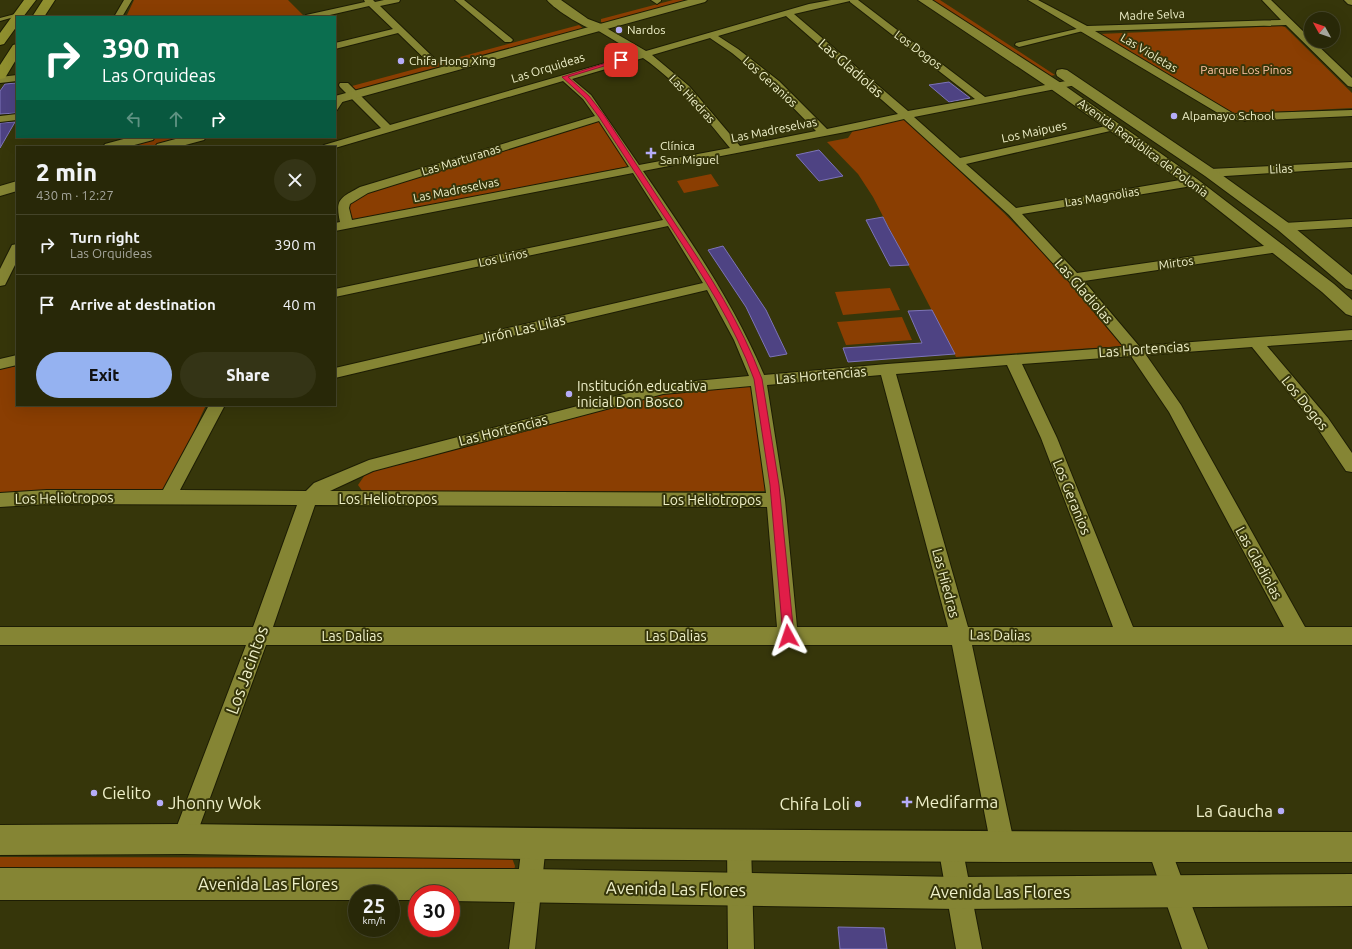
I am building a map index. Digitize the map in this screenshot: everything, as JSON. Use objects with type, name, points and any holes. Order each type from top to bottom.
[{"type":"main road","points":[[19,14],[30,0]]},
{"type":"main road","points":[[19,14],[33,12],[39,15],[49,0]]},
{"type":"main road","points":[[553,0],[584,21],[600,28]]},
{"type":"main road","points":[[480,48],[658,0]]},
{"type":"main road","points":[[343,98],[701,0]]},
{"type":"main road","name":"Avenida República de Polonia","points":[[924,0],[1056,86],[1192,182],[1278,248],[1328,288],[1352,310]]},
{"type":"main road","points":[[948,0],[1032,54]]},
{"type":"main road","points":[[1,39],[16,18]]},
{"type":"main road","points":[[0,75],[9,56]]},
{"type":"main road","points":[[426,62],[446,57]]},
{"type":"main road","name":"Avenida República de Polonia","points":[[1050,66],[1210,173],[1284,227],[1352,284]]},
{"type":"main road","points":[[339,86],[358,81]]},
{"type":"main road","points":[[114,146],[144,138]]},
{"type":"main road","points":[[166,146],[195,138]]},
{"type":"main road","points":[[0,176],[16,172]]},
{"type":"main road","points":[[0,191],[16,186]]},
{"type":"main road","points":[[0,840],[184,839],[534,844],[1003,847],[1352,847]]},
{"type":"main road","name":"Avenida Las Flores","points":[[0,884],[530,885],[958,893],[1352,890]]},
{"type":"street","points":[[119,16],[128,0]]},
{"type":"street","points":[[313,16],[371,3],[396,0]]},
{"type":"street","points":[[459,0],[508,40]]},
{"type":"street","name":"Las Orquideas","points":[[332,146],[642,54],[788,13],[846,0]]},
{"type":"street","name":"Los Dogos","points":[[853,0],[983,100]]},
{"type":"street","name":"Las Violetas","points":[[1032,0],[1085,29],[1232,117],[1243,118],[1352,112]]},
{"type":"street","points":[[1266,0],[1352,84]]},
{"type":"street","points":[[371,3],[400,30],[426,62]]},
{"type":"street","name":"Las Gladiolas","points":[[788,13],[958,162],[1012,212],[1074,278],[1135,350],[1175,410],[1300,636]]},
{"type":"street","name":"Madre Selva","points":[[1019,46],[1085,29],[1289,22]]},
{"type":"street","name":"Las Hiedras","points":[[600,28],[642,54],[676,79],[691,94],[738,150]]},
{"type":"street","points":[[336,46],[400,30]]},
{"type":"street","name":"Los Geranios","points":[[711,35],[735,51],[775,84],[824,133]]},
{"type":"street","points":[[564,77],[587,97],[602,117],[635,169],[672,222],[712,286],[738,332],[758,379],[776,500],[788,636]]},
{"type":"street","points":[[0,80],[16,78]]},
{"type":"street","name":"Las Madreselvas","points":[[336,227],[738,150],[1076,82]]},
{"type":"street","points":[[339,86],[343,98],[388,130]]},
{"type":"street","points":[[0,119],[16,117]]},
{"type":"street","name":"Las Marturanas","points":[[347,225],[343,208],[344,203],[354,195],[364,190],[602,117]]},
{"type":"street","name":"Los Maipues","points":[[958,162],[1115,127]]},
{"type":"street","name":"Lilas","points":[[1210,173],[1352,165]]},
{"type":"street","name":"Las Magnolias","points":[[1012,212],[1192,182]]},
{"type":"street","name":"Los Lirios","points":[[336,293],[672,222]]},
{"type":"street","points":[[1284,227],[1352,223]]},
{"type":"street","name":"Mirtos","points":[[1074,278],[1278,248]]},
{"type":"street","points":[[0,282],[16,250]]},
{"type":"street","name":"Jirón Las Lilas","points":[[336,373],[712,286]]},
{"type":"street","name":"Las Hortencias","points":[[308,499],[320,488],[369,466],[663,389],[758,379],[1352,335]]},
{"type":"street","name":"Los Dogos","points":[[1255,341],[1322,422],[1352,466]]},
{"type":"street","points":[[0,364],[16,360]]},
{"type":"street","name":"Los Geranios","points":[[1012,360],[1049,438],[1127,636]]},
{"type":"street","name":"Las Hiedras","points":[[887,369],[960,635],[1003,847]]},
{"type":"street","points":[[168,497],[216,406]]},
{"type":"street","name":"Los Heliotropos","points":[[0,500],[168,497],[308,499],[776,500]]},
{"type":"street","name":"Los Jacintos","points":[[184,839],[260,635],[308,499]]},
{"type":"street","name":"Las Dalias","points":[[0,636],[1352,636]]},
{"type":"street","points":[[522,949],[534,844]]},
{"type":"street","points":[[739,845],[741,949]]},
{"type":"street","points":[[950,846],[969,949]]},
{"type":"street","points":[[1158,847],[1195,949]]},
{"type":"lane","points":[[0,20],[19,14]]},
{"type":"lane","points":[[336,108],[343,98]]},
{"type":"green space","points":[[134,0],[288,0],[303,15],[299,16],[126,16]]},
{"type":"green space","points":[[673,0],[694,0],[605,24],[601,22],[601,19]]},
{"type":"green space","points":[[929,0],[940,0],[1055,75],[1045,77]]},
{"type":"green space","points":[[579,25],[585,30],[359,91],[353,90],[352,86]]},
{"type":"green space","name":"Parque Los Pinos","points":[[1282,26],[1285,27],[1304,46],[1304,48],[1306,48],[1352,93],[1352,108],[1235,114],[1099,34]]},
{"type":"green space","points":[[904,119],[1004,213],[1075,286],[1124,346],[956,357],[873,197],[858,174],[827,142],[848,138],[854,129]]},
{"type":"green space","points":[[600,121],[630,166],[354,221],[347,215],[346,209],[351,202],[360,195]]},
{"type":"green space","points":[[156,138],[183,138],[154,146],[126,146]]},
{"type":"green space","points":[[711,174],[719,186],[684,193],[677,181]]},
{"type":"green space","points":[[890,288],[900,310],[843,315],[835,292]]},
{"type":"green space","points":[[902,317],[912,340],[846,345],[837,322]]},
{"type":"green space","points":[[16,366],[16,406],[206,406],[168,488],[156,492],[0,495],[0,369]]},
{"type":"green space","points":[[752,386],[766,491],[363,492],[358,485],[369,469],[666,394]]},
{"type":"green space","points":[[0,857],[512,858],[515,866],[513,875],[0,879]]},
{"type":"building","points":[[949,82],[970,98],[949,102],[929,85]]},
{"type":"building","points":[[16,83],[16,113],[0,114],[0,91],[5,84]]},
{"type":"building","points":[[15,122],[0,148],[0,123]]},
{"type":"building","points":[[819,150],[843,176],[819,181],[796,155]]},
{"type":"building","points":[[883,217],[909,265],[890,266],[866,220]]},
{"type":"building","points":[[723,246],[766,310],[787,354],[770,357],[746,307],[708,250]]},
{"type":"building","points":[[932,310],[955,354],[848,362],[843,348],[922,343],[908,311]]},
{"type":"building","points":[[838,927],[884,928],[887,949],[840,949]]},
{"type":"place","name":"Nardos","points":[[619,30]]},
{"type":"place","name":"Chifa Hong Xing","points":[[401,61]]},
{"type":"place","name":"Alpamayo School","points":[[1174,116]]},
{"type":"place","name":"Clínica San Miguel","points":[[651,153]]},
{"type":"place","name":"Institución educativa inicial Don Bosco","points":[[569,394]]},
{"type":"place","name":"Cielito","points":[[94,793]]},
{"type":"place","name":"Medifarma","points":[[907,802]]},
{"type":"place","name":"Jhonny Wok","points":[[160,803]]},
{"type":"place","name":"Chifa Loli","points":[[858,804]]},
{"type":"place","name":"La Gaucha","points":[[1281,811]]},
{"type":"route","points":[[621,60],[564,77],[587,97],[602,117],[635,169],[672,222],[707,276],[738,332],[754,368],[758,379],[774,485],[788,636]]}]
